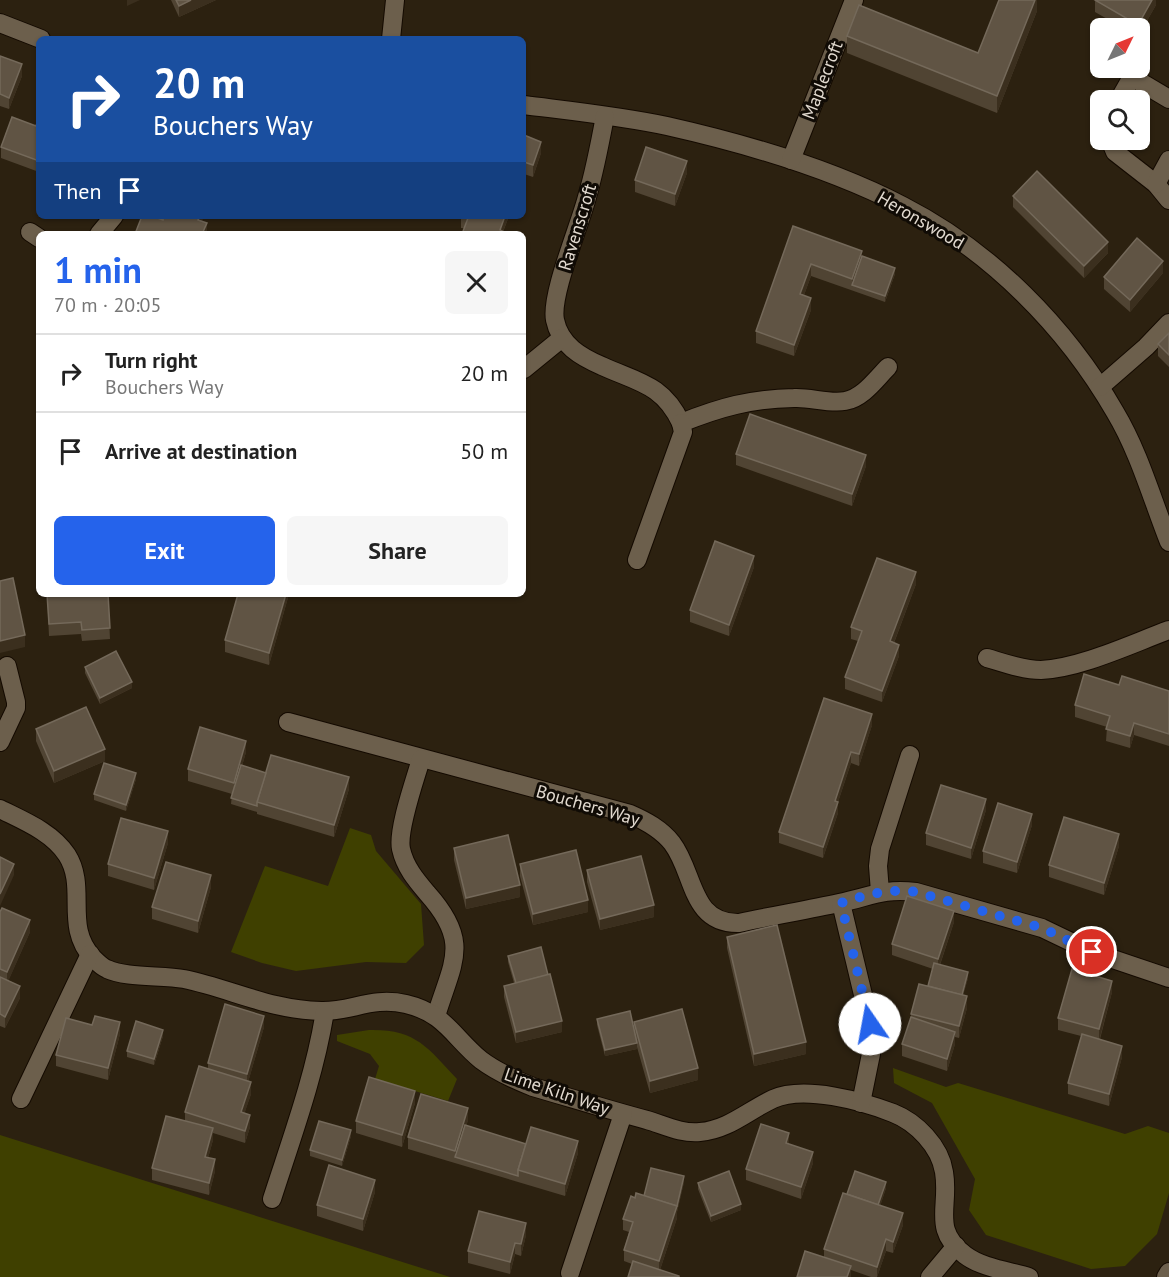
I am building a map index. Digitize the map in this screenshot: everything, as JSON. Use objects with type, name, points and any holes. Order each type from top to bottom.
[{"type":"street","points":[[391,36],[395,0]]},
{"type":"street","name":"Maplecroft","points":[[791,160],[854,0]]},
{"type":"street","points":[[0,23],[36,37]]},
{"type":"street","points":[[1125,90],[1132,77],[1169,99]]},
{"type":"street","name":"Heronswood","points":[[526,105],[666,126],[791,160],[848,181],[904,206],[951,234],[981,256],[1035,306],[1100,387],[1117,414],[1131,445],[1169,542]]},
{"type":"street","name":"Ravenscroft","points":[[562,338],[555,319],[554,306],[587,198],[605,116]]},
{"type":"street","points":[[1114,150],[1156,184],[1169,200]]},
{"type":"street","points":[[1156,184],[1169,160]]},
{"type":"street","points":[[102,231],[112,219]]},
{"type":"street","points":[[1100,387],[1146,347],[1169,323]]},
{"type":"street","points":[[526,367],[562,338],[586,359],[648,386],[671,404],[683,432],[637,560]]},
{"type":"street","points":[[681,423],[729,406],[756,400],[797,397],[845,401],[862,393],[888,367]]},
{"type":"street","points":[[987,658],[1026,668],[1040,670],[1054,668],[1089,660],[1169,630]]},
{"type":"street","points":[[0,742],[16,708],[16,695],[7,666]]},
{"type":"street","name":"Bouchers Way","points":[[288,722],[630,814],[647,821],[671,842],[679,853],[702,906],[718,920],[728,923],[739,923],[841,903],[880,892],[897,890],[916,892],[1042,928],[1111,959],[1169,978]]},
{"type":"street","points":[[880,892],[878,866],[880,849],[910,755]]},
{"type":"street","points":[[421,759],[404,822],[400,847],[415,879],[441,911],[450,927],[455,944],[455,957],[436,1016]]},
{"type":"street","name":"Lime Kiln Way","points":[[0,809],[51,837],[66,853],[76,884],[77,927],[83,945],[107,969],[183,979],[261,1003],[289,1009],[325,1011],[377,1001],[407,1004],[436,1016],[448,1025],[481,1060],[510,1077],[533,1087],[689,1132],[717,1129],[773,1099],[789,1094],[807,1092],[861,1103],[906,1119],[936,1149],[944,1173],[944,1228],[956,1246]]},
{"type":"street","points":[[841,903],[870,1024],[871,1054],[861,1103]]},
{"type":"street","points":[[21,1099],[90,954]]},
{"type":"street","points":[[272,1199],[301,1108],[325,1011]]},
{"type":"street","points":[[570,1273],[623,1114]]},
{"type":"street","points":[[930,1277],[956,1246],[974,1261],[1029,1277]]},
{"type":"street","points":[[1167,1277],[1169,1272]]},
{"type":"shaded area","points":[[350,828],[371,835],[376,851],[421,904],[424,945],[406,963],[366,962],[296,971],[262,963],[231,952],[265,866],[328,886]]},
{"type":"shaded area","points":[[369,1030],[398,1033],[410,1037],[428,1049],[457,1079],[448,1101],[375,1079],[379,1066],[370,1054],[337,1041],[337,1035]]},
{"type":"shaded area","points":[[893,1068],[946,1087],[958,1083],[1125,1134],[1148,1126],[1169,1133],[1169,1193],[1157,1234],[1125,1266],[1091,1269],[986,1235],[969,1210],[975,1179],[932,1103],[894,1083]]},
{"type":"shaded area","points":[[0,1135],[450,1277],[0,1277]]},
{"type":"building","points":[[176,0],[191,0],[179,6]]},
{"type":"building","points":[[999,0],[1035,0],[997,96],[847,36],[859,5],[978,53]]},
{"type":"building","points":[[1095,0],[1152,0],[1142,18],[1126,18]]},
{"type":"building","points":[[0,56],[22,64],[9,98],[0,94]]},
{"type":"building","points":[[12,117],[36,126],[36,160],[1,147]]},
{"type":"building","points":[[526,136],[541,142],[533,165],[526,163]]},
{"type":"building","points":[[646,147],[687,161],[675,194],[635,180]]},
{"type":"building","points":[[1037,171],[1108,242],[1084,266],[1013,196]]},
{"type":"building","points":[[141,219],[198,219],[207,223],[203,231],[136,231]]},
{"type":"building","points":[[468,219],[504,219],[500,230],[502,231],[463,231]]},
{"type":"building","points":[[793,226],[862,251],[852,279],[811,264],[800,294],[811,298],[794,345],[756,331]]},
{"type":"building","points":[[1137,238],[1163,261],[1130,300],[1104,277]]},
{"type":"building","points":[[862,256],[895,268],[885,296],[852,285]]},
{"type":"building","points":[[1169,333],[1169,355],[1158,344]]},
{"type":"building","points":[[750,414],[866,455],[852,494],[736,454]]},
{"type":"building","points":[[715,541],[754,556],[729,625],[690,610]]},
{"type":"building","points":[[877,558],[916,572],[890,641],[899,645],[882,691],[845,677],[862,631],[851,627]]},
{"type":"building","points":[[13,578],[25,635],[0,641],[0,581]]},
{"type":"building","points":[[47,597],[108,597],[110,628],[82,630],[81,622],[49,624]]},
{"type":"building","points":[[237,597],[285,597],[269,653],[225,640]]},
{"type":"building","points":[[116,651],[132,682],[100,698],[85,667]]},
{"type":"building","points":[[1084,674],[1119,685],[1122,676],[1169,691],[1169,734],[1134,723],[1130,736],[1106,729],[1110,716],[1075,705]]},
{"type":"building","points":[[824,698],[872,714],[859,754],[851,752],[823,847],[779,832]]},
{"type":"building","points":[[86,707],[105,749],[54,771],[36,729]]},
{"type":"building","points":[[200,727],[246,741],[234,783],[188,769]]},
{"type":"building","points":[[271,755],[349,777],[334,825],[257,802]]},
{"type":"building","points":[[104,763],[136,773],[126,805],[94,794]]},
{"type":"building","points":[[241,765],[266,773],[257,806],[231,798]]},
{"type":"building","points":[[941,785],[986,799],[971,848],[926,833]]},
{"type":"building","points":[[998,803],[1032,814],[1017,862],[983,851]]},
{"type":"building","points":[[1064,817],[1119,834],[1104,883],[1049,865]]},
{"type":"building","points":[[121,818],[168,831],[154,878],[108,864]]},
{"type":"building","points":[[508,835],[520,885],[466,898],[454,848]]},
{"type":"building","points":[[576,850],[588,900],[533,914],[520,864]]},
{"type":"building","points":[[641,856],[654,905],[600,919],[587,870]]},
{"type":"building","points":[[0,857],[14,864],[0,894]]},
{"type":"building","points":[[166,862],[211,875],[198,921],[152,907]]},
{"type":"building","points":[[907,896],[954,911],[938,959],[892,944]]},
{"type":"building","points":[[2,908],[30,920],[7,972],[0,969],[0,912]]},
{"type":"building","points":[[777,925],[806,1042],[754,1054],[727,937]]},
{"type":"building","points":[[541,947],[548,975],[516,983],[508,956]]},
{"type":"building","points":[[934,963],[968,972],[962,995],[928,986]]},
{"type":"building","points":[[1072,969],[1112,981],[1099,1029],[1058,1018]]},
{"type":"building","points":[[550,974],[562,1021],[516,1032],[504,986]]},
{"type":"building","points":[[0,977],[20,986],[5,1017],[0,1014]]},
{"type":"building","points":[[919,984],[967,996],[959,1026],[911,1014]]},
{"type":"building","points":[[225,1004],[264,1016],[247,1074],[208,1063]]},
{"type":"building","points":[[682,1009],[698,1068],[650,1081],[634,1022]]},
{"type":"building","points":[[630,1011],[637,1043],[605,1050],[597,1019]]},
{"type":"building","points":[[95,1016],[120,1022],[108,1068],[56,1055],[66,1018],[92,1025]]},
{"type":"building","points":[[911,1017],[955,1032],[947,1059],[902,1044]]},
{"type":"building","points":[[136,1021],[163,1030],[154,1059],[127,1051]]},
{"type":"building","points":[[1082,1034],[1122,1046],[1109,1094],[1068,1083]]},
{"type":"building","points":[[199,1066],[251,1082],[241,1112],[250,1115],[245,1131],[185,1112]]},
{"type":"building","points":[[369,1077],[415,1091],[402,1135],[356,1121]]},
{"type":"building","points":[[421,1094],[468,1108],[455,1151],[408,1137]]},
{"type":"building","points":[[166,1116],[213,1128],[205,1157],[215,1159],[209,1183],[152,1168]]},
{"type":"building","points":[[319,1121],[351,1130],[342,1160],[310,1150]]},
{"type":"building","points":[[761,1124],[789,1133],[786,1143],[813,1152],[801,1187],[746,1169]]},
{"type":"building","points":[[465,1125],[526,1144],[518,1176],[455,1157]]},
{"type":"building","points":[[531,1127],[578,1141],[565,1184],[518,1170]]},
{"type":"building","points":[[329,1165],[375,1180],[363,1219],[317,1205]]},
{"type":"building","points":[[651,1168],[684,1176],[677,1206],[644,1196]]},
{"type":"building","points":[[729,1171],[741,1204],[711,1216],[698,1183]]},
{"type":"building","points":[[855,1171],[886,1182],[878,1205],[847,1194]]},
{"type":"building","points":[[636,1193],[677,1206],[659,1261],[624,1250],[633,1222],[623,1219],[631,1196],[635,1198]]},
{"type":"building","points":[[843,1193],[903,1213],[893,1242],[886,1239],[877,1267],[824,1249]]},
{"type":"building","points":[[479,1211],[526,1223],[521,1244],[515,1243],[510,1262],[468,1251]]},
{"type":"building","points":[[805,1251],[851,1266],[847,1277],[797,1277]]},
{"type":"building","points":[[633,1261],[679,1276],[679,1277],[628,1277]]},
{"type":"route","points":[[870,1024],[841,903],[880,892],[897,890],[916,892],[1042,928],[1092,952]]}]
